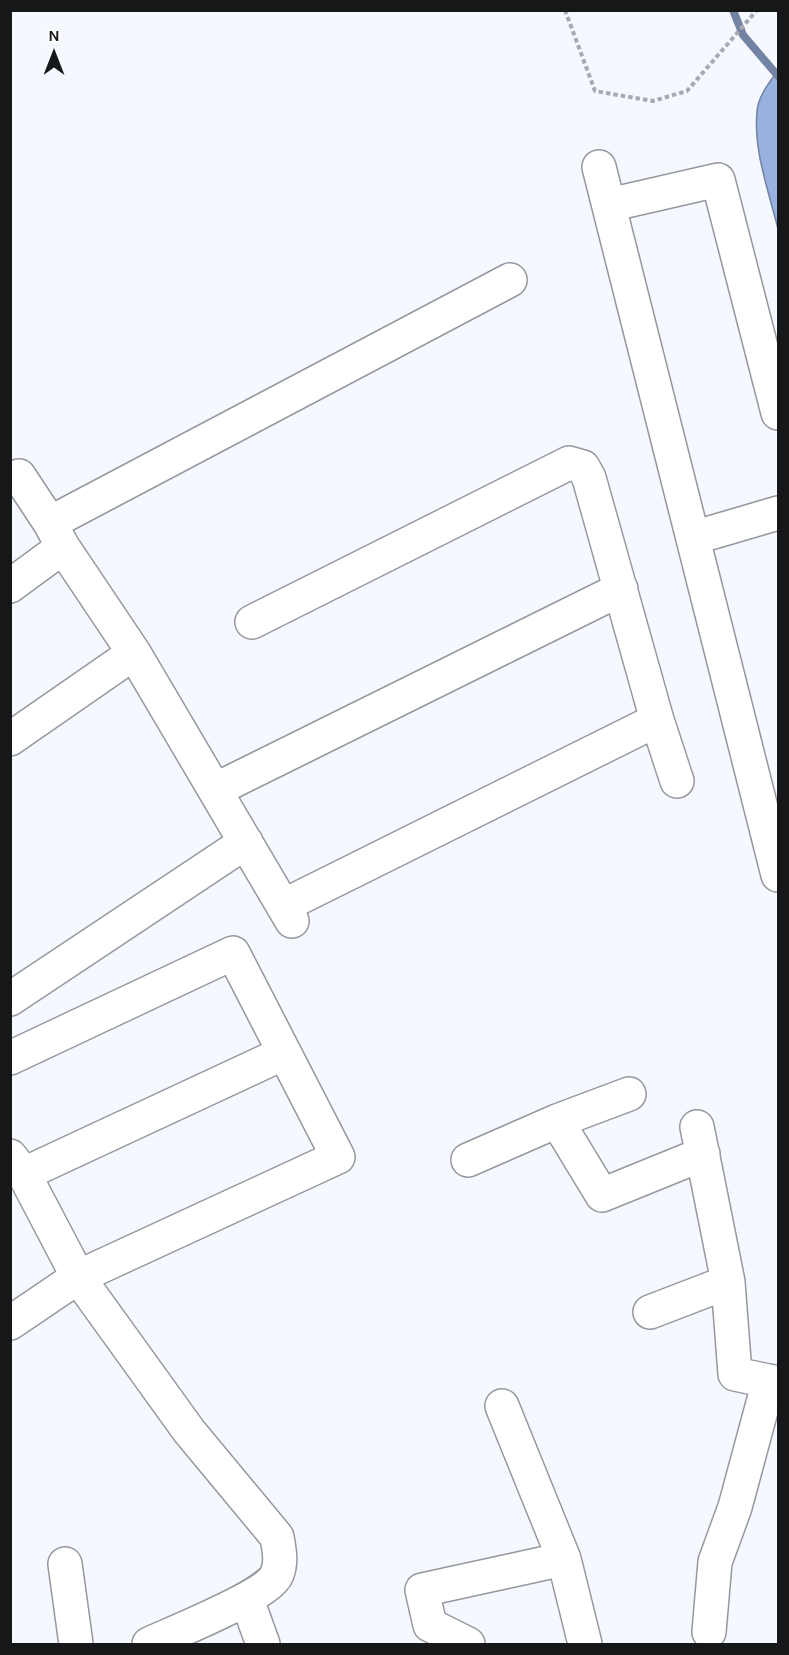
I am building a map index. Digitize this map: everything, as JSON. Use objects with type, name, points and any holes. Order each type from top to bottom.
[{"type":"street","points":[[599,167],[778,875]]},
{"type":"street","points":[[609,205],[718,180],[778,413]]},
{"type":"street","points":[[10,586],[56,535],[510,280]]},
{"type":"street","points":[[252,622],[569,463],[583,467],[590,478],[657,720],[677,781]]},
{"type":"street","points":[[19,476],[134,653],[287,913],[657,720]]},
{"type":"street","points":[[693,538],[778,513]]},
{"type":"street","points":[[216,790],[621,589]]},
{"type":"street","points":[[13,733],[134,653]]},
{"type":"street","points":[[10,999],[246,842]]},
{"type":"street","points":[[10,1058],[232,953],[338,1157],[78,1277],[10,1323]]},
{"type":"street","points":[[149,1644],[247,1600],[277,1576],[280,1559],[277,1537],[189,1431],[78,1277],[17,1165],[284,1053]]},
{"type":"street","points":[[468,1160],[557,1121],[629,1094]]},
{"type":"street","points":[[557,1121],[602,1195],[700,1140],[728,1282],[735,1374],[774,1382],[716,1562],[709,1632]]},
{"type":"street","points":[[650,1312],[728,1282]]},
{"type":"street","points":[[502,1406],[564,1559],[585,1644]]},
{"type":"street","points":[[468,1644],[430,1625],[422,1590],[564,1559]]},
{"type":"street","points":[[64,1564],[76,1644]]},
{"type":"street","points":[[247,1600],[263,1644]]},
{"type":"path","points":[[565,10],[595,92],[653,101],[687,92],[757,10]]},
{"type":"water","points":[[778,71],[778,229],[763,171],[756,126],[759,100]]},
{"type":"waterway","points":[[733,10],[743,35],[778,76]]}]
